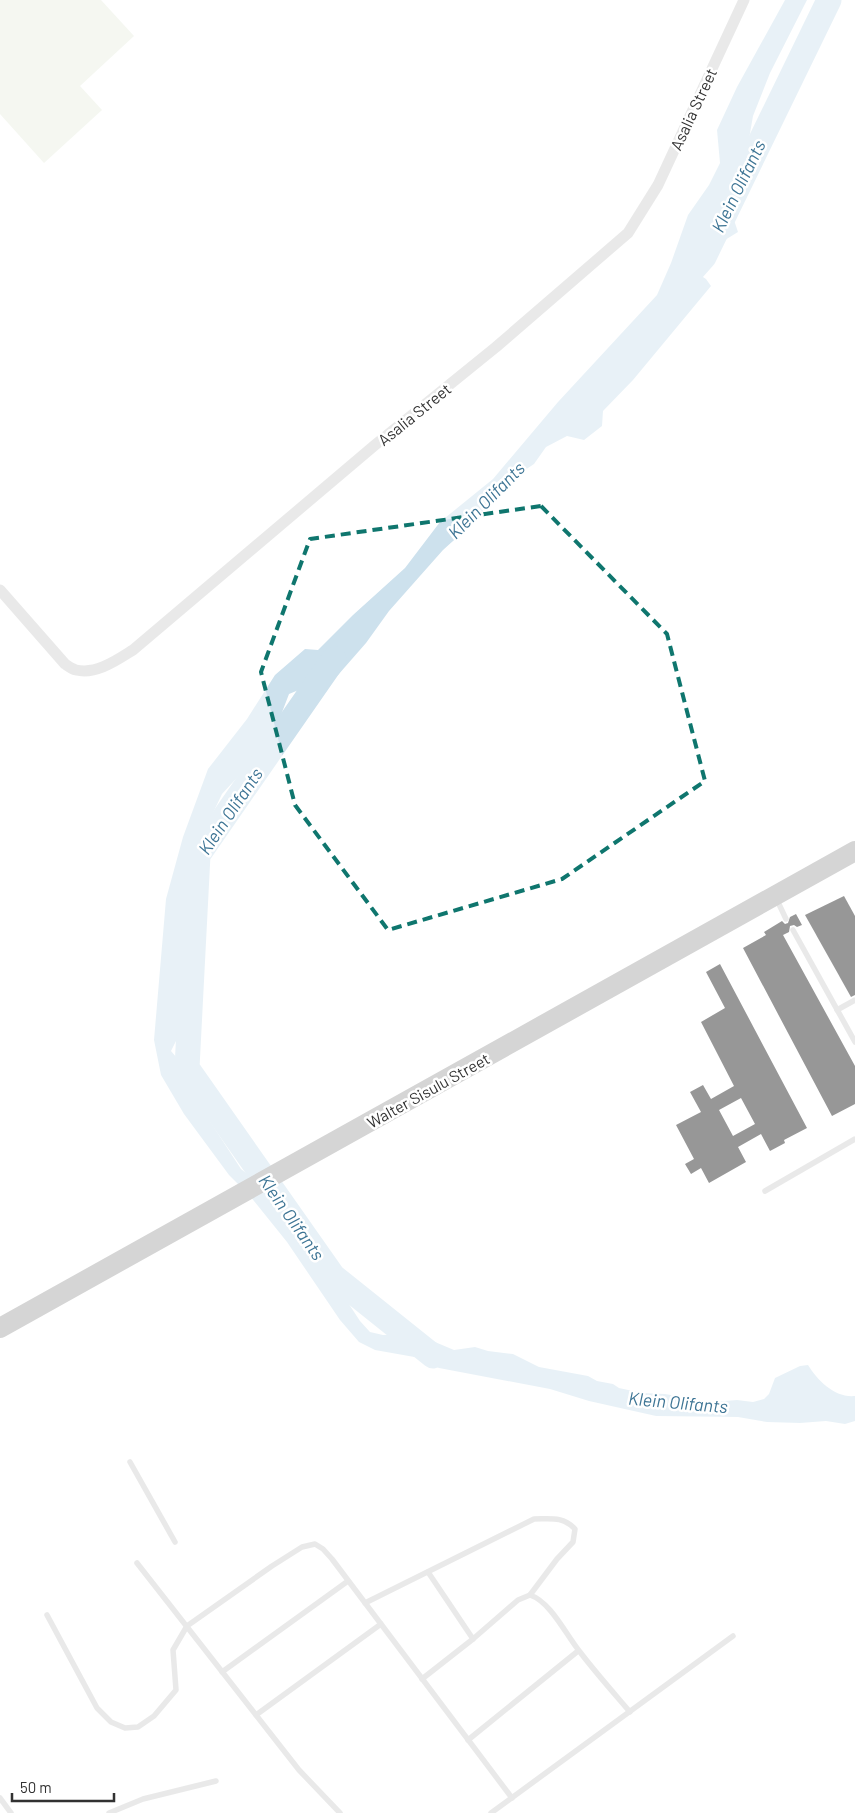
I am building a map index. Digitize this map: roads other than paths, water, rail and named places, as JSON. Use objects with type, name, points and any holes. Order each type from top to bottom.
[{"type":"highway","name":"Walter Sisulu Street","points":[[0,1328],[855,851]]},
{"type":"street","name":"Asalia Street","points":[[0,590],[65,664],[76,670],[102,667],[133,650],[376,445],[496,347],[628,233],[658,185],[744,0]]},
{"type":"lane","points":[[776,895],[786,919]]},
{"type":"lane","points":[[793,930],[855,1042]]},
{"type":"lane","points":[[837,1010],[855,1000]]},
{"type":"lane","points":[[764,1191],[855,1139]]},
{"type":"lane","points":[[130,1462],[175,1542]]},
{"type":"lane","points":[[365,1603],[534,1519],[560,1519],[569,1522],[574,1529],[574,1542],[557,1558],[530,1595],[518,1600],[473,1640],[422,1679]]},
{"type":"lane","points":[[47,1614],[97,1708],[111,1722],[125,1728],[138,1727],[154,1716],[176,1690],[174,1650],[186,1626],[272,1566],[302,1547],[315,1544],[328,1554],[512,1798]]},
{"type":"lane","points":[[137,1563],[299,1770],[340,1813]]},
{"type":"lane","points":[[428,1572],[473,1640]]},
{"type":"lane","points":[[222,1672],[348,1581]]},
{"type":"lane","points":[[530,1595],[536,1597],[551,1612],[578,1651],[630,1712]]},
{"type":"lane","points":[[256,1715],[381,1624]]},
{"type":"lane","points":[[491,1813],[733,1636]]},
{"type":"lane","points":[[468,1740],[578,1651]]},
{"type":"lane","points":[[109,1813],[143,1799],[216,1781]]},
{"type":"lane","points":[[0,1798],[11,1813]]},
{"type":"water","points":[[785,0],[807,0],[770,73],[753,116],[744,168],[746,183],[731,211],[738,232],[725,240],[707,236],[700,243],[692,260],[697,273],[706,279],[711,286],[633,380],[603,411],[602,426],[584,440],[567,436],[546,447],[534,464],[516,476],[463,532],[443,550],[389,611],[366,643],[338,675],[328,684],[306,687],[289,694],[271,741],[222,794],[212,815],[210,849],[203,869],[188,893],[178,1037],[171,1051],[177,1058],[202,1109],[241,1169],[265,1188],[323,1274],[343,1295],[360,1321],[370,1332],[383,1335],[416,1334],[454,1350],[475,1347],[488,1351],[513,1354],[539,1367],[588,1376],[597,1381],[613,1384],[619,1388],[642,1393],[665,1394],[712,1402],[737,1400],[753,1402],[764,1399],[769,1394],[775,1378],[800,1366],[808,1365],[822,1382],[834,1391],[848,1396],[855,1396],[855,1421],[845,1424],[826,1421],[800,1423],[767,1422],[738,1417],[656,1416],[589,1401],[550,1389],[439,1368],[420,1358],[375,1350],[359,1342],[340,1320],[287,1242],[250,1196],[229,1175],[184,1114],[161,1075],[154,1040],[166,899],[183,837],[208,769],[247,719],[275,675],[305,649],[318,650],[405,568],[440,522],[493,479],[558,402],[657,295],[688,215],[709,185],[720,163],[717,130],[737,87]]},
{"type":"waterway","name":"Klein Olifants","points":[[673,292],[704,257],[829,0]]},
{"type":"waterway","name":"Klein Olifants","points":[[334,659],[198,855],[187,1068],[333,1276],[433,1356]]}]
